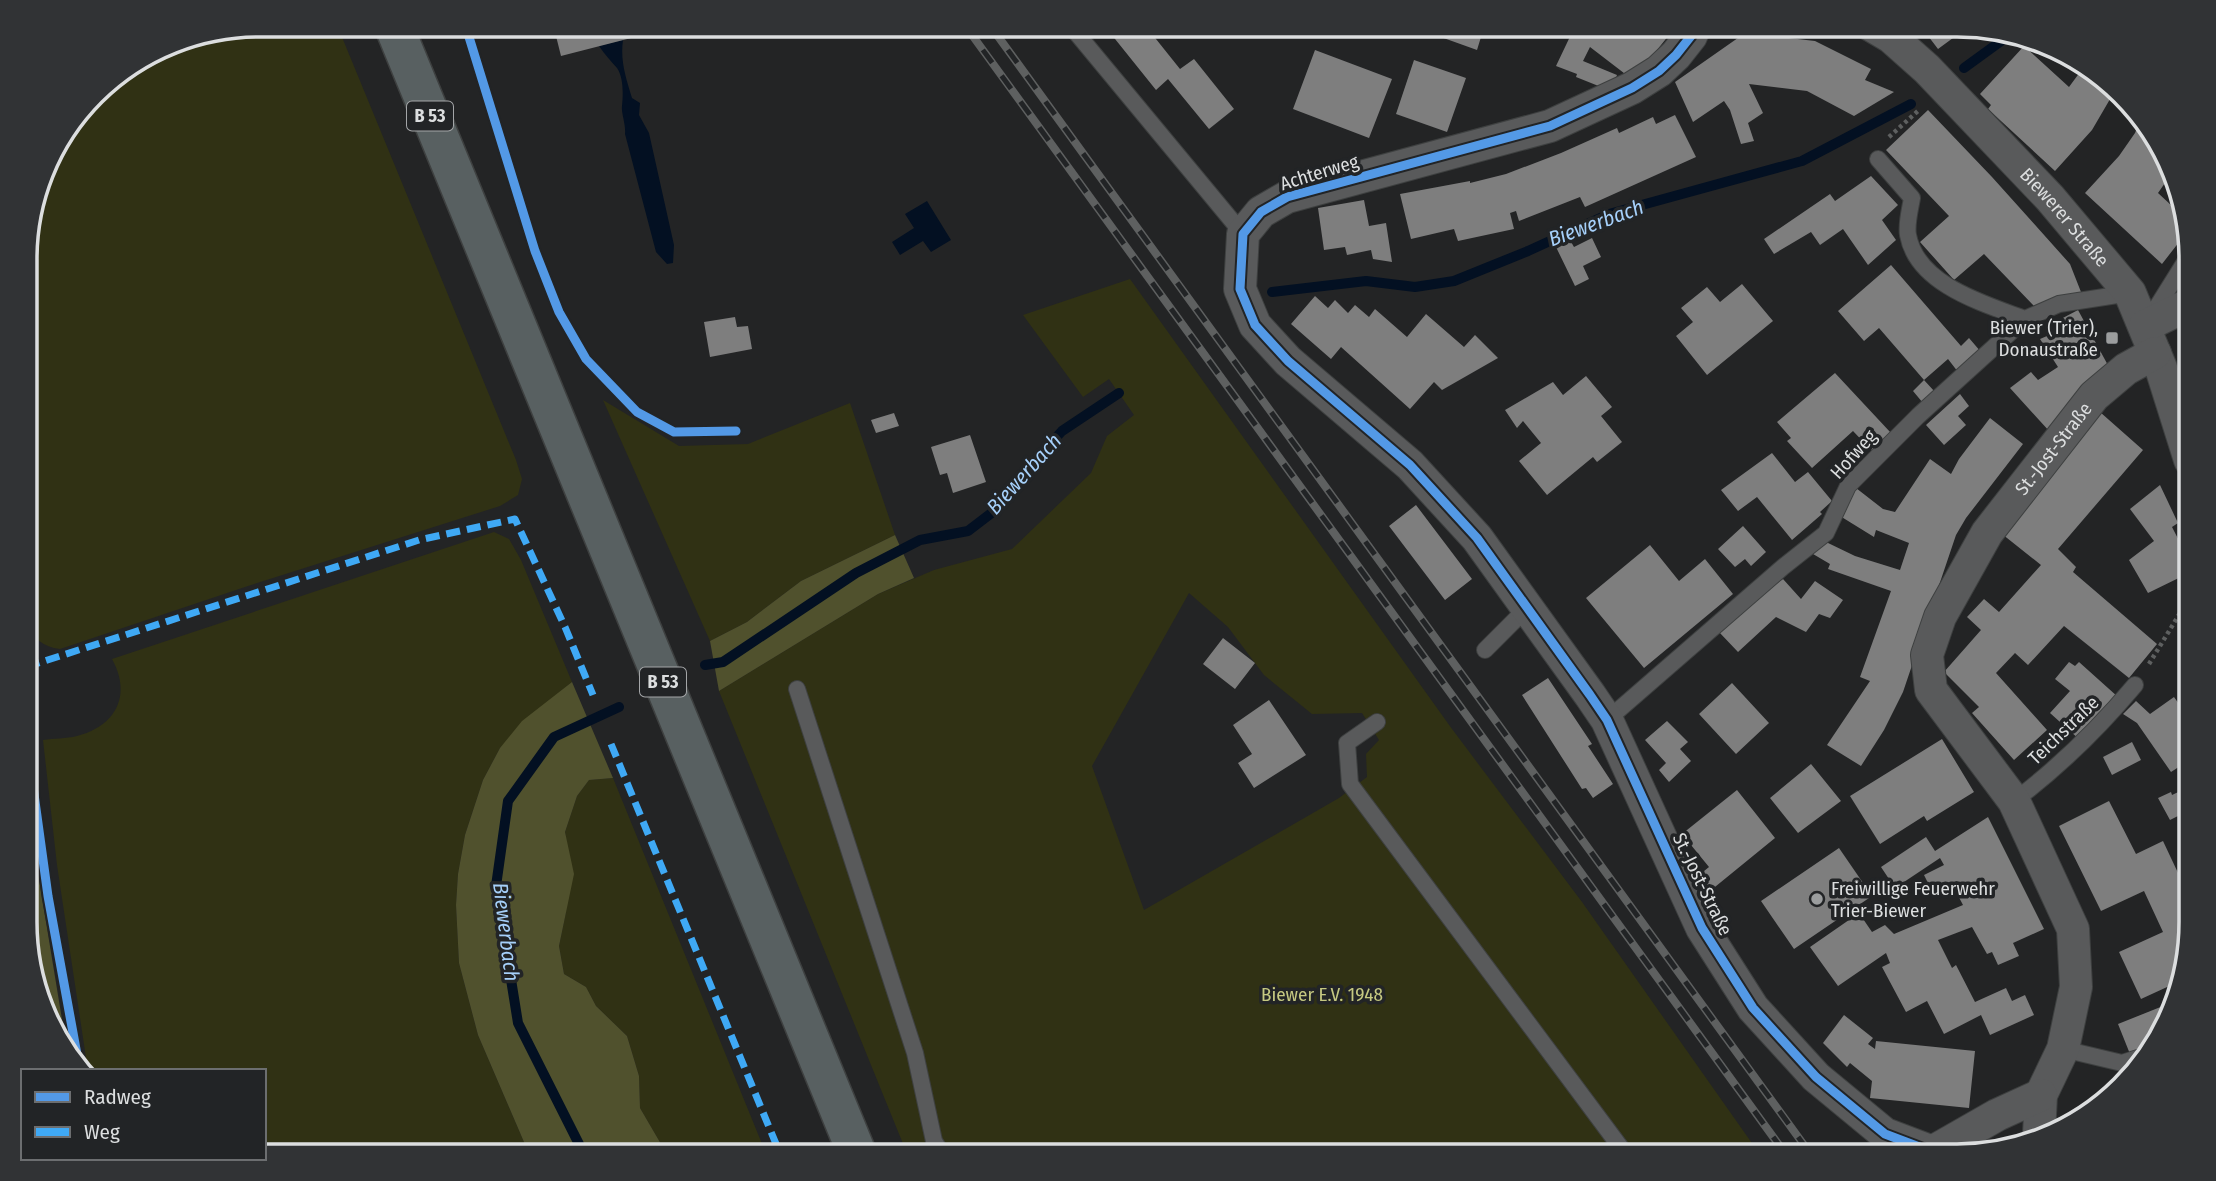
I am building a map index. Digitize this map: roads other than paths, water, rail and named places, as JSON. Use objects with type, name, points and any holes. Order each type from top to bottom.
[{"type":"main road","name":"B 53","points":[[398,37],[853,1144]]},
{"type":"street","name":"Achterweg","points":[[1243,234],[1261,212],[1287,197],[1550,126],[1632,88],[1659,71],[1690,37]]},
{"type":"street","name":"Biewerer Straße","points":[[1891,37],[1927,69],[2050,198],[2130,293],[2150,339],[2179,427]]},
{"type":"street","points":[[1243,234],[1240,289],[1255,325],[1288,361],[1410,465],[1477,538],[1527,608]]},
{"type":"street","name":"St.-Jost-Straße","points":[[2039,1128],[2041,1095],[2063,1049],[2076,987],[2073,929],[2014,801],[1931,690],[1927,655],[1940,617],[1987,533],[2094,396],[2126,369],[2150,339],[2179,314]]},
{"type":"street","name":"St.-Jost-Straße","points":[[1527,608],[1607,720],[1702,928],[1753,1009],[1816,1077],[1885,1134],[1912,1144]]},
{"type":"street","name":"St.-Jost-Straße","points":[[1953,1144],[1997,1115],[2041,1095]]},
{"type":"lane","points":[[1080,37],[1243,234]]},
{"type":"lane","points":[[1878,159],[1912,198],[1908,233],[1913,252],[1943,285],[2025,319]]},
{"type":"lane","points":[[2150,339],[2179,277]]},
{"type":"lane","name":"Hofweg","points":[[1607,720],[1826,533],[1848,486],[1918,416],[2025,319],[2059,304],[2130,293]]},
{"type":"lane","points":[[1485,650],[1527,608]]},
{"type":"lane","name":"Teichstraße","points":[[2014,801],[2051,773],[2108,718],[2136,685]]},
{"type":"lane","points":[[797,689],[915,1053],[936,1144]]},
{"type":"lane","points":[[1377,722],[1346,743],[1350,784],[1618,1144]]},
{"type":"lane","points":[[2063,1049],[2122,1063],[2131,1060]]},
{"type":"water","points":[[623,40],[624,69],[632,98],[640,103],[639,115],[649,133],[674,245],[673,263],[667,264],[656,252],[625,134],[621,77],[599,46]]},
{"type":"water","points":[[927,201],[951,240],[931,252],[923,241],[900,255],[892,242],[914,228],[905,214]]},
{"type":"waterway","name":"Biewerbach","points":[[1964,68],[2001,41]]},
{"type":"waterway","name":"Biewerbach","points":[[1272,292],[1366,281],[1415,287],[1454,281],[1609,214],[1802,161],[1911,104]]},
{"type":"waterway","name":"Biewerbach","points":[[705,665],[723,662],[856,573],[920,540],[968,531],[998,508],[1031,465],[1062,431],[1119,393]]},
{"type":"waterway","name":"Biewerbach","points":[[579,1144],[518,1023],[496,886],[508,801],[554,737],[619,707]]},
{"type":"railway","points":[[973,37],[1778,1144]]},
{"type":"railway","points":[[998,37],[1803,1144]]},
{"type":"place","name":"Biewer (Trier), Donaustraße","points":[[2112,338]]},
{"type":"place","name":"Freiwillige Feuerwehr Trier-Biewer","points":[[1817,899]]},
{"type":"park label","name":"Biewer E.V. 1948","points":[[1322,994]]}]
